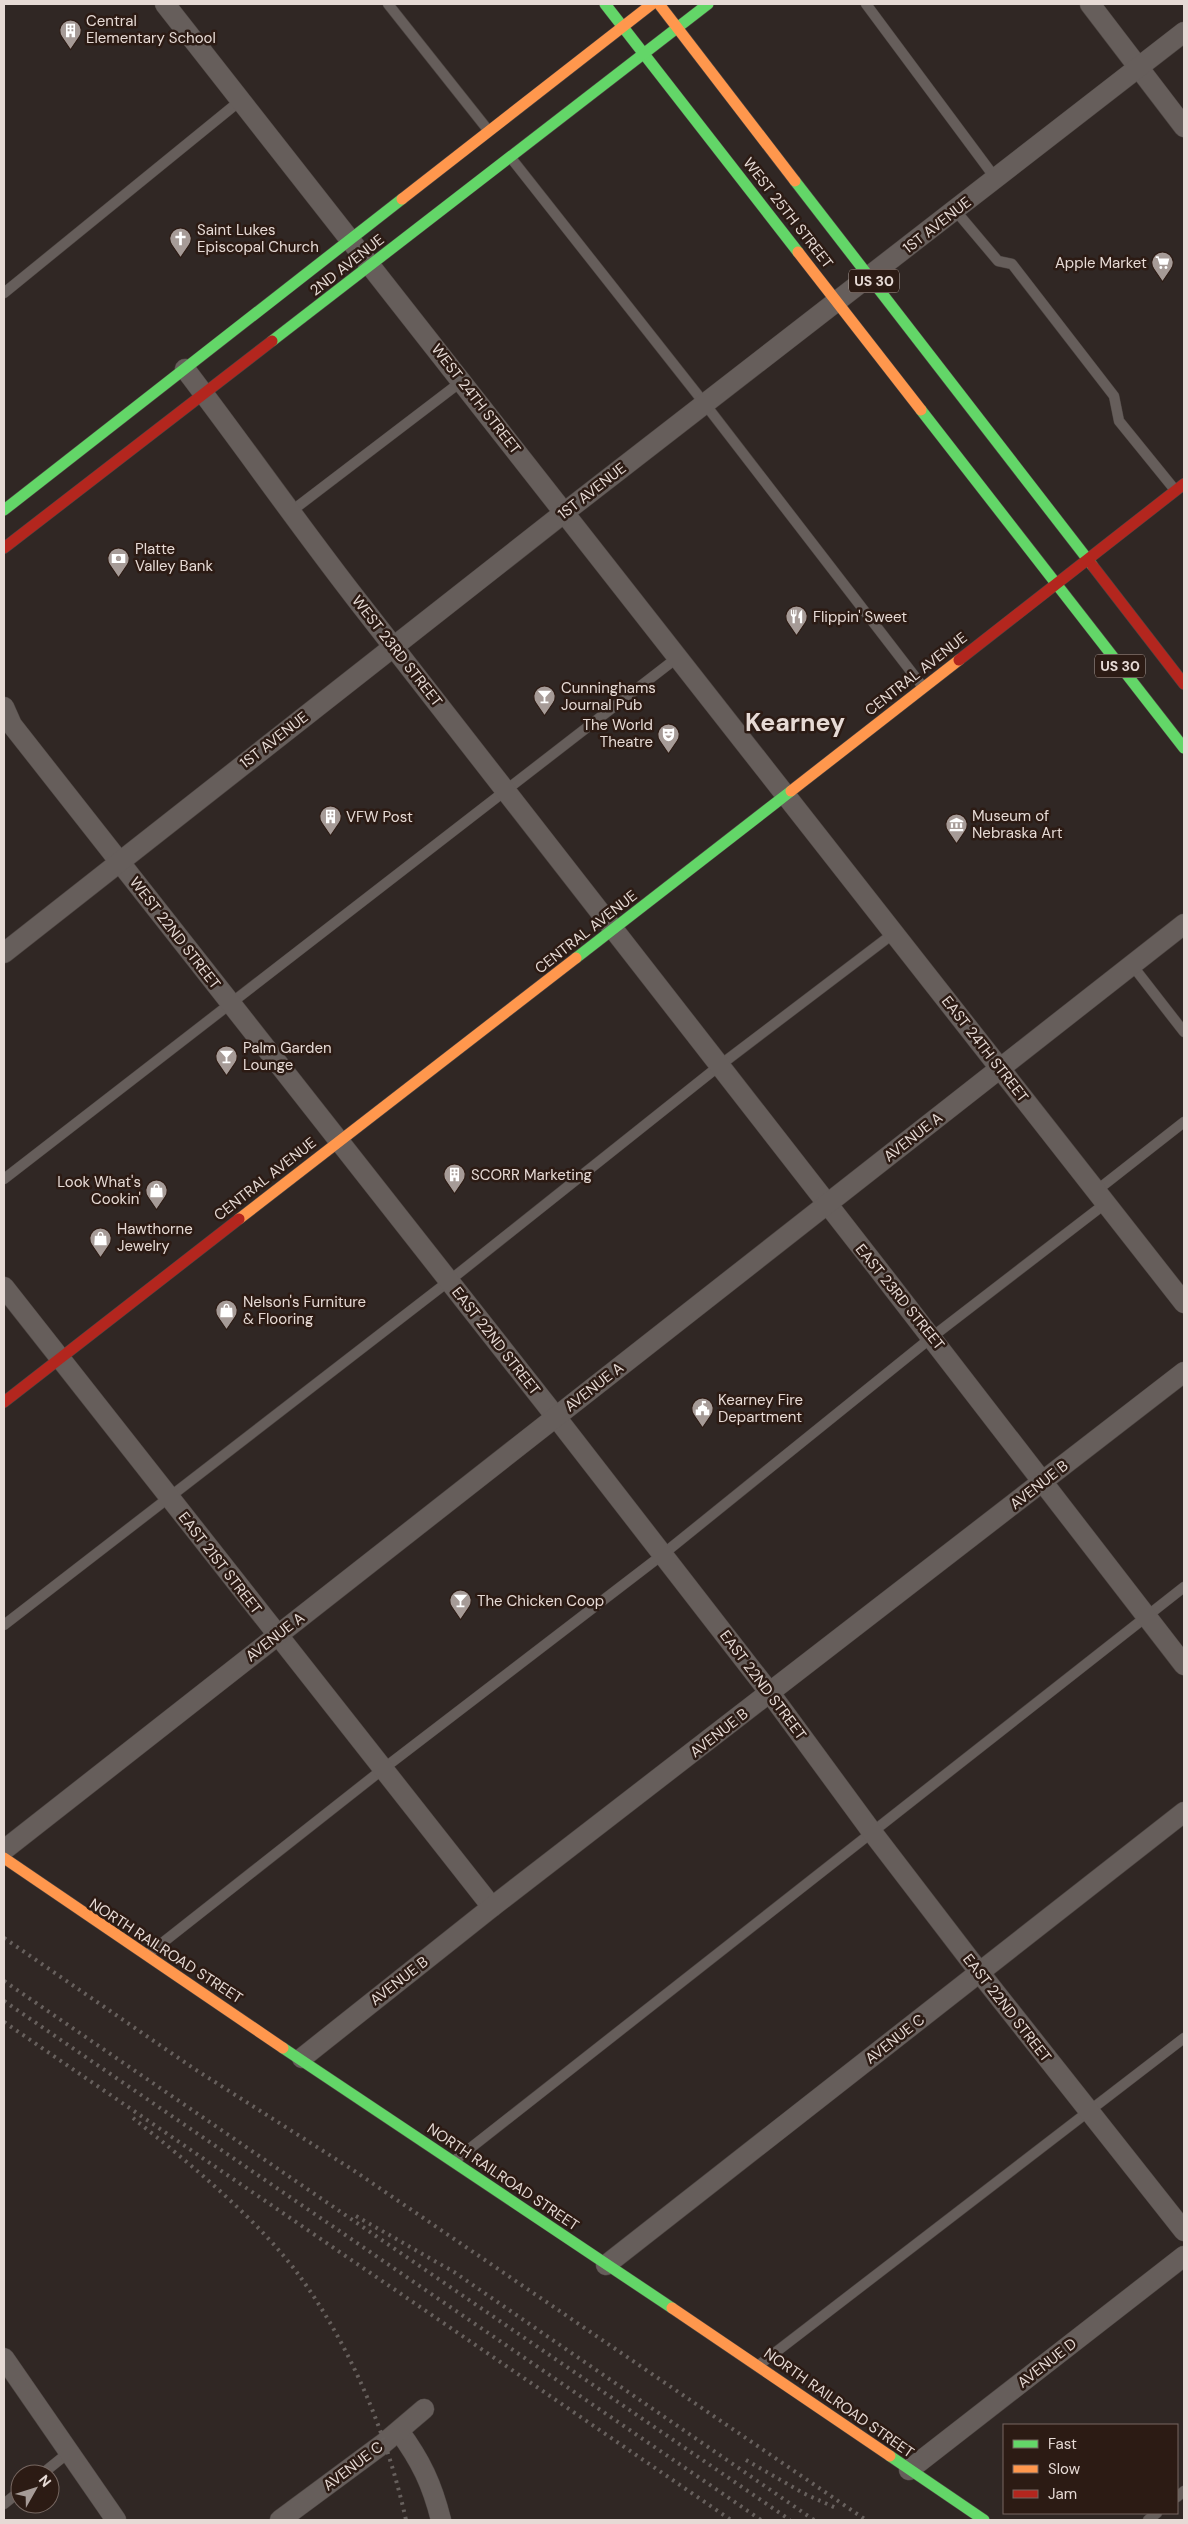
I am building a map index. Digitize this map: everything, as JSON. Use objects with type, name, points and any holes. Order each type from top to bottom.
[{"type":"main road","name":"WEST 25TH STREET","points":[[605,4],[1056,584]]},
{"type":"main road","name":"2ND AVENUE","points":[[4,510],[652,4]]},
{"type":"main road","name":"WEST 25TH STREET","points":[[659,4],[870,276],[1086,560]]},
{"type":"main road","name":"2ND AVENUE","points":[[4,548],[708,4]]},
{"type":"main road","name":"CENTRAL AVENUE","points":[[4,1402],[1180,488]]},
{"type":"main road","name":"US 30","points":[[1086,560],[1184,684]]},
{"type":"main road","name":"US 30","points":[[1056,584],[1184,748]]},
{"type":"main road","name":"NORTH RAILROAD STREET","points":[[4,1858],[146,1956],[302,2058],[606,2265],[758,2365],[984,2520]]},
{"type":"street","name":"WEST 24TH STREET","points":[[165,4],[786,794]]},
{"type":"street","points":[[1090,4],[1184,127]]},
{"type":"street","name":"1ST AVENUE","points":[[4,953],[393,646],[1184,32]]},
{"type":"street","name":"WEST 23RD STREET","points":[[185,369],[290,513],[615,929]]},
{"type":"street","name":"WEST 22ND STREET","points":[[4,707],[7,725],[339,1140]]},
{"type":"street","name":"EAST 24TH STREET","points":[[786,794],[1184,1303]]},
{"type":"street","name":"AVENUE A","points":[[4,1850],[1184,924]]},
{"type":"street","name":"EAST 23RD STREET","points":[[615,929],[826,1205],[932,1337],[1184,1665]]},
{"type":"street","name":"EAST 22ND STREET","points":[[339,1140],[770,1693],[872,1832],[980,1973],[1184,2231]]},
{"type":"street","name":"EAST 21ST STREET","points":[[4,1287],[492,1907]]},
{"type":"street","name":"AVENUE B","points":[[302,2058],[492,1907],[1184,1372]]},
{"type":"street","name":"AVENUE C","points":[[606,2265],[1184,1812]]},
{"type":"street","name":"AVENUE D","points":[[909,2470],[1184,2256]]},
{"type":"street","points":[[4,2358],[116,2520]]},
{"type":"street","name":"AVENUE C","points":[[280,2520],[399,2431],[424,2409]]},
{"type":"street","points":[[399,2431],[420,2459],[434,2491],[441,2520]]},
{"type":"lane","points":[[388,4],[489,131]]},
{"type":"lane","points":[[866,4],[996,179]]},
{"type":"lane","points":[[4,293],[241,100]]},
{"type":"lane","points":[[510,157],[705,404],[923,687]]},
{"type":"lane","points":[[955,210],[998,261],[1012,264],[1114,396],[1119,420],[1180,488]]},
{"type":"lane","points":[[290,513],[462,381]]},
{"type":"lane","points":[[4,1179],[504,789],[678,656]]},
{"type":"lane","points":[[4,1625],[449,1281],[719,1066],[894,933]]},
{"type":"lane","points":[[1132,965],[1184,1032]]},
{"type":"lane","points":[[146,1956],[383,1769],[662,1555],[932,1337],[1101,1197],[1184,1122]]},
{"type":"lane","points":[[453,2161],[1184,1587]]},
{"type":"lane","points":[[758,2365],[1184,2038]]},
{"type":"lane","points":[[54,2464],[68,2453]]},
{"type":"railway","points":[[4,1938],[193,2068],[353,2170],[866,2520]]},
{"type":"railway","points":[[4,1981],[790,2520]]},
{"type":"railway","points":[[4,2001],[761,2520]]},
{"type":"railway","points":[[4,2022],[731,2520]]},
{"type":"railway","points":[[133,2118],[222,2193],[265,2235],[301,2278],[336,2334],[366,2393],[389,2456],[406,2520]]},
{"type":"railway","points":[[356,2216],[454,2272],[814,2520]]},
{"type":"railway","points":[[746,2460],[803,2493],[836,2508]]},
{"type":"traffic: fast","points":[[605,4],[798,252]]},
{"type":"traffic: fast","points":[[272,341],[708,4]]},
{"type":"traffic: fast","points":[[795,181],[1092,565]]},
{"type":"traffic: fast","points":[[4,510],[402,199]]},
{"type":"traffic: fast","points":[[921,410],[1184,748]]},
{"type":"traffic: fast","points":[[576,958],[791,791]]},
{"type":"traffic: fast","points":[[283,2048],[672,2308]]},
{"type":"traffic: fast","points":[[890,2456],[984,2520]]},
{"type":"traffic: slow","points":[[402,199],[652,4]]},
{"type":"traffic: slow","points":[[659,4],[795,181]]},
{"type":"traffic: slow","points":[[798,252],[921,410]]},
{"type":"traffic: slow","points":[[791,791],[959,660]]},
{"type":"traffic: slow","points":[[239,1219],[576,958]]},
{"type":"traffic: slow","points":[[4,1858],[283,2048]]},
{"type":"traffic: slow","points":[[672,2308],[890,2456]]},
{"type":"traffic: jam","points":[[4,548],[272,341]]},
{"type":"traffic: jam","points":[[959,660],[1184,484]]},
{"type":"traffic: jam","points":[[1092,565],[1184,684]]},
{"type":"traffic: jam","points":[[4,1402],[239,1219]]},
{"type":"place","name":"Central Elementary School","points":[[70,49]]},
{"type":"place","name":"Saint Lukes Episcopal Church","points":[[181,258]]},
{"type":"place","name":"Apple Market","points":[[1163,282]]},
{"type":"place","name":"Platte Valley Bank","points":[[119,577]]},
{"type":"place","name":"Flippin' Sweet","points":[[797,636]]},
{"type":"place","name":"Cunninghams Journal Pub","points":[[545,716]]},
{"type":"place","name":"The World Theatre","points":[[669,753]]},
{"type":"place","name":"VFW Post","points":[[330,836]]},
{"type":"place","name":"Museum of Nebraska Art","points":[[956,844]]},
{"type":"place","name":"Palm Garden Lounge","points":[[227,1076]]},
{"type":"place","name":"SCORR Marketing","points":[[455,1194]]},
{"type":"place","name":"Look What's Cookin'","points":[[157,1210]]},
{"type":"place","name":"Hawthorne Jewelry","points":[[101,1257]]},
{"type":"place","name":"Nelson's Furniture & Flooring","points":[[227,1330]]},
{"type":"place","name":"Kearney Fire Department","points":[[702,1428]]},
{"type":"place","name":"The Chicken Coop","points":[[461,1620]]},
{"type":"district","name":"Kearney","points":[[795,722]]}]
